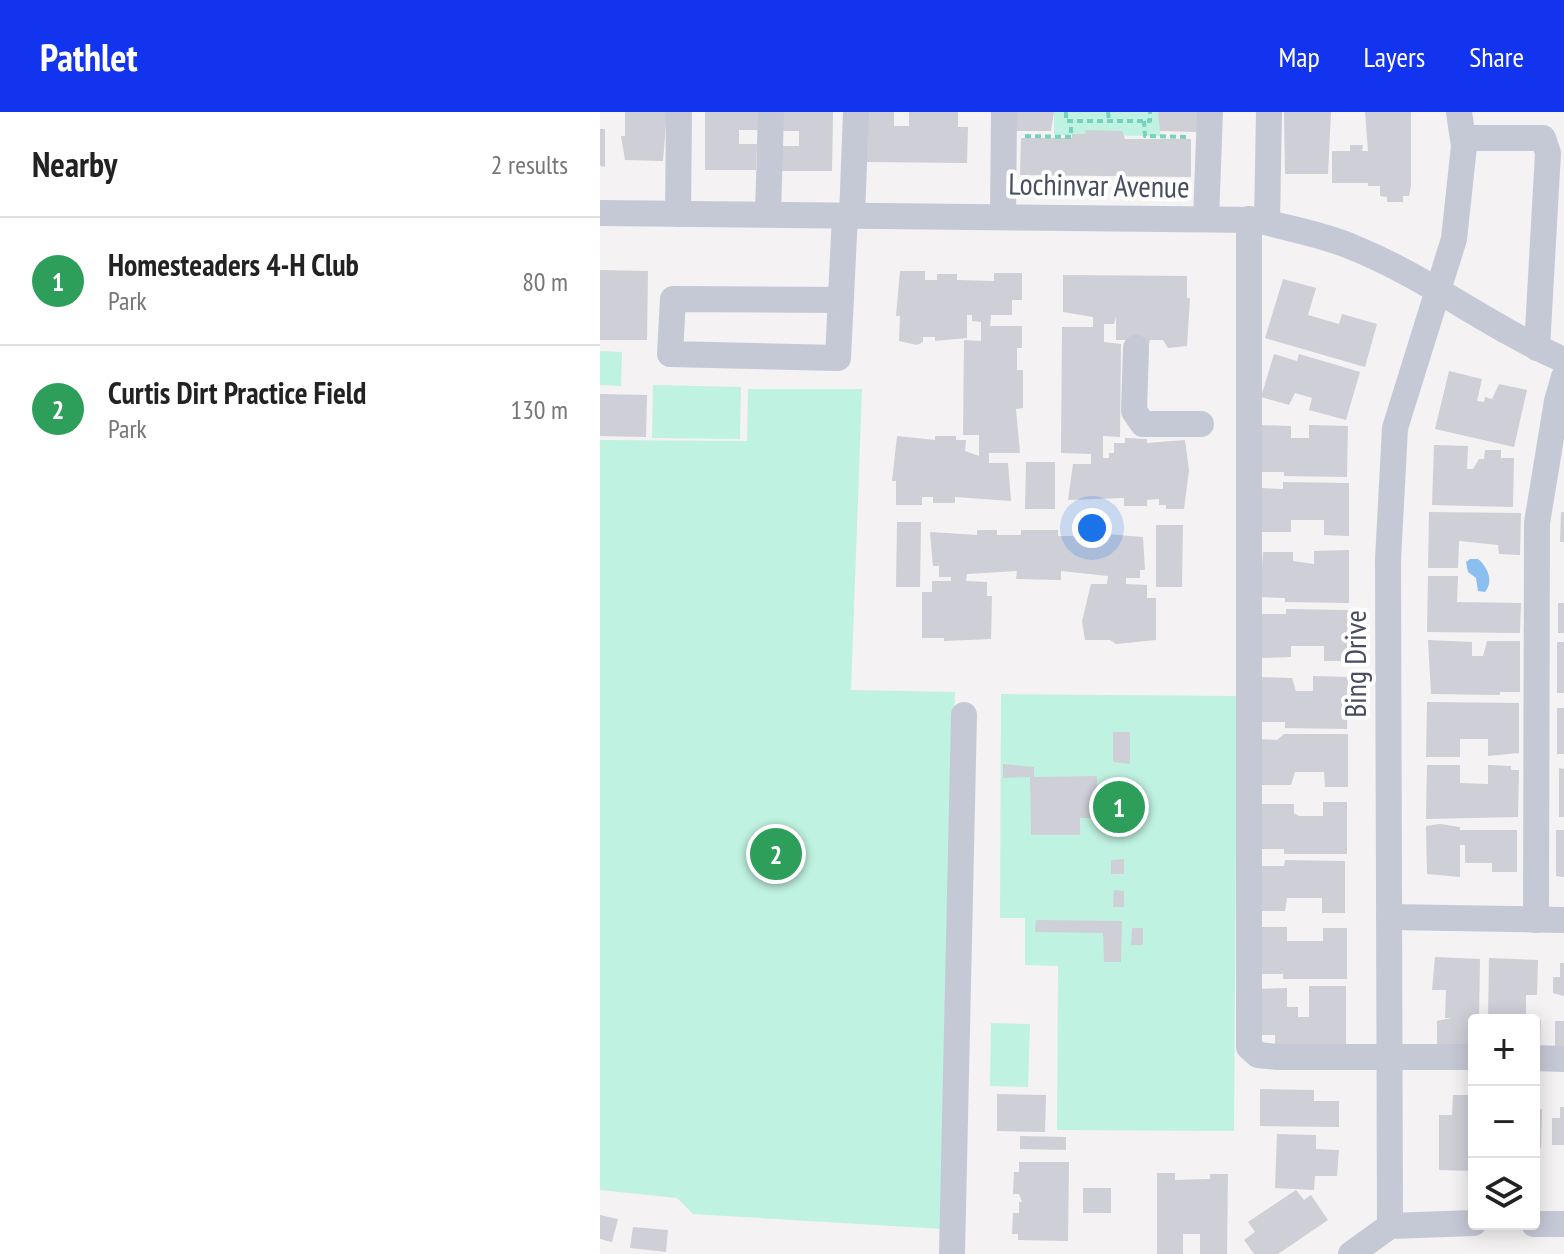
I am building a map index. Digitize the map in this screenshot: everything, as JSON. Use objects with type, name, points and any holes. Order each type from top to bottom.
[{"type":"street","points":[[678,214],[679,112]]},
{"type":"street","points":[[768,214],[771,112]]},
{"type":"street","points":[[841,300],[673,299],[670,354],[838,358],[856,112]]},
{"type":"street","points":[[1269,112],[1258,221],[1249,1047],[1258,1055],[1278,1057],[1468,1057]]},
{"type":"street","name":"Bing Drive","points":[[1390,1226],[1388,560],[1395,428],[1454,239],[1463,138],[1459,112]]},
{"type":"street","points":[[1003,217],[1004,124]]},
{"type":"street","points":[[1206,219],[1210,124]]},
{"type":"street","points":[[1463,138],[1543,138],[1548,153],[1537,348]]},
{"type":"street","name":"Lochinvar Avenue","points":[[600,213],[1258,221],[1351,246],[1564,360]]},
{"type":"street","points":[[1136,348],[1134,411],[1138,420],[1143,424],[1201,424]]},
{"type":"street","points":[[1536,920],[1537,523],[1557,401],[1564,377]]},
{"type":"street","points":[[952,1254],[964,715]]},
{"type":"street","points":[[1389,917],[1564,920]]},
{"type":"street","points":[[1540,1058],[1564,1059]]},
{"type":"street","points":[[1351,1254],[1390,1226],[1468,1223]]},
{"type":"street","points":[[1540,1224],[1564,1224]]},
{"type":"path","points":[[1066,112],[1066,121],[1150,121],[1150,112]]},
{"type":"path","points":[[1108,112],[1109,121]]},
{"type":"path","points":[[1004,124],[1071,137],[1071,121]]},
{"type":"path","points":[[1144,121],[1145,136],[1210,124]]},
{"type":"green space","points":[[1054,112],[1160,112],[1160,136],[1054,135]]},
{"type":"green space","points":[[600,351],[622,352],[621,386],[600,385]]},
{"type":"green space","points":[[653,385],[741,387],[740,439],[652,438]]},
{"type":"green space","points":[[748,389],[862,389],[851,690],[955,692],[943,1229],[693,1214],[677,1198],[600,1190],[600,440],[747,441]]},
{"type":"green space","points":[[1001,694],[1237,696],[1234,1131],[1057,1130],[1058,966],[1025,965],[1025,918],[1000,918]]},
{"type":"green space","points":[[991,1023],[1030,1024],[1028,1087],[990,1086]]},
{"type":"water","points":[[1478,559],[1487,570],[1489,584],[1485,592],[1478,591],[1476,578],[1468,572],[1466,562]]},
{"type":"building","points":[[625,112],[667,112],[663,161],[625,160],[621,136],[625,136]]},
{"type":"building","points":[[705,112],[758,112],[758,130],[739,130],[739,144],[757,144],[756,170],[705,170]]},
{"type":"building","points":[[781,112],[833,112],[832,171],[781,171],[781,146],[799,146],[799,131],[781,131]]},
{"type":"building","points":[[868,112],[894,112],[894,126],[909,126],[909,112],[958,112],[958,127],[968,127],[967,163],[867,162]]},
{"type":"building","points":[[1014,112],[1054,112],[1051,131],[1014,131]]},
{"type":"building","points":[[1158,112],[1198,112],[1198,132],[1160,131]]},
{"type":"building","points":[[1284,112],[1331,112],[1328,174],[1285,174]]},
{"type":"building","points":[[1365,112],[1411,112],[1411,186],[1409,196],[1403,196],[1403,202],[1387,202],[1387,197],[1380,196],[1380,186],[1332,183],[1332,151],[1350,151],[1350,145],[1363,145],[1362,151],[1368,151]]},
{"type":"building","points":[[600,129],[605,129],[605,167],[600,166]]},
{"type":"building","points":[[1086,130],[1122,131],[1125,139],[1191,139],[1191,177],[1020,175],[1021,138],[1072,138],[1072,134],[1085,134]]},
{"type":"building","points":[[600,270],[648,271],[647,340],[600,340]]},
{"type":"building","points":[[900,271],[925,271],[925,280],[937,280],[937,274],[957,274],[957,280],[994,281],[994,273],[1022,273],[1022,300],[1012,300],[1012,315],[991,315],[990,326],[1022,326],[1022,348],[1017,348],[1017,370],[1023,370],[1023,408],[1016,409],[1020,453],[989,453],[989,463],[1008,463],[1011,501],[955,497],[955,503],[933,503],[933,497],[922,497],[922,505],[896,505],[896,481],[892,481],[897,436],[935,440],[935,436],[956,436],[956,440],[966,440],[965,451],[979,456],[979,435],[963,435],[964,340],[981,341],[981,322],[972,321],[972,315],[967,315],[967,338],[935,341],[935,337],[923,337],[923,342],[917,345],[899,341],[900,316],[896,316]]},
{"type":"building","points":[[1063,275],[1187,276],[1187,298],[1190,298],[1187,346],[1168,348],[1163,340],[1150,340],[1149,345],[1127,344],[1127,340],[1116,340],[1116,317],[1114,324],[1104,324],[1104,342],[1121,344],[1120,437],[1103,436],[1103,458],[1109,458],[1109,453],[1114,453],[1114,443],[1125,443],[1125,438],[1147,439],[1147,443],[1185,440],[1189,470],[1184,509],[1166,509],[1166,505],[1159,505],[1159,499],[1147,500],[1147,506],[1124,506],[1124,498],[1068,500],[1073,464],[1091,464],[1091,454],[1061,453],[1062,327],[1093,327],[1093,317],[1063,312]]},
{"type":"building","points":[[1283,279],[1316,288],[1308,315],[1339,324],[1342,314],[1377,324],[1365,367],[1265,338]]},
{"type":"building","points":[[1274,354],[1297,361],[1299,354],[1360,372],[1346,420],[1309,410],[1312,398],[1295,393],[1289,405],[1261,397]]},
{"type":"building","points":[[1449,371],[1482,379],[1477,401],[1484,402],[1485,397],[1492,399],[1499,384],[1527,390],[1514,447],[1435,429]]},
{"type":"building","points":[[600,394],[647,395],[646,437],[600,436]]},
{"type":"building","points":[[1260,425],[1291,426],[1291,438],[1309,438],[1309,425],[1348,426],[1347,477],[1284,476],[1284,472],[1259,472]]},
{"type":"building","points":[[1434,445],[1468,446],[1467,469],[1473,469],[1479,459],[1484,459],[1485,450],[1501,450],[1501,458],[1514,458],[1513,507],[1432,505]]},
{"type":"building","points":[[1026,462],[1055,462],[1055,509],[1025,509]]},
{"type":"building","points":[[1283,482],[1349,483],[1349,536],[1324,535],[1324,520],[1291,520],[1291,532],[1262,532],[1259,488],[1283,489]]},
{"type":"building","points":[[1429,512],[1521,513],[1520,555],[1499,554],[1498,545],[1459,541],[1458,568],[1428,568]]},
{"type":"building","points":[[1561,512],[1564,512],[1564,542],[1560,542]]},
{"type":"building","points":[[897,522],[921,522],[920,587],[896,587]]},
{"type":"building","points":[[1156,525],[1183,525],[1182,587],[1156,587]]},
{"type":"building","points":[[977,530],[997,530],[997,535],[1021,535],[1021,530],[1058,530],[1058,536],[1082,536],[1082,532],[1143,537],[1145,570],[1140,570],[1140,578],[1126,578],[1126,584],[1147,585],[1147,598],[1156,598],[1156,640],[1116,644],[1110,640],[1085,640],[1082,621],[1091,584],[1107,584],[1108,576],[1061,571],[1061,580],[1016,579],[1017,571],[967,574],[966,581],[987,582],[987,596],[992,596],[991,639],[944,641],[944,638],[922,638],[922,592],[932,592],[932,581],[951,581],[951,577],[939,577],[939,566],[933,566],[930,532],[977,535]]},
{"type":"building","points":[[1349,550],[1349,603],[1285,602],[1285,598],[1260,597],[1263,552],[1293,552],[1293,561],[1314,564],[1314,551]]},
{"type":"building","points":[[1428,576],[1458,576],[1457,602],[1521,603],[1520,633],[1427,632]]},
{"type":"building","points":[[1558,603],[1564,603],[1564,633],[1558,633]]},
{"type":"building","points":[[1286,609],[1348,610],[1347,661],[1324,661],[1324,646],[1291,646],[1291,657],[1261,658],[1261,614],[1286,614]]},
{"type":"building","points":[[1428,640],[1472,642],[1472,656],[1483,656],[1487,641],[1520,641],[1520,692],[1500,692],[1500,695],[1431,694]]},
{"type":"building","points":[[1557,642],[1564,642],[1564,693],[1557,693]]},
{"type":"building","points":[[1313,676],[1348,677],[1347,729],[1285,728],[1285,722],[1260,722],[1260,677],[1292,678],[1296,691],[1313,691]]},
{"type":"building","points":[[1427,702],[1519,703],[1519,753],[1488,756],[1488,739],[1460,739],[1460,757],[1426,757]]},
{"type":"building","points":[[1557,708],[1564,708],[1564,754],[1557,754]]},
{"type":"building","points":[[1113,732],[1130,732],[1130,764],[1113,762]]},
{"type":"building","points":[[1284,734],[1348,734],[1348,787],[1325,787],[1324,772],[1295,772],[1291,785],[1260,785],[1260,739],[1277,740]]},
{"type":"building","points":[[1003,764],[1034,767],[1034,777],[1097,776],[1097,818],[1080,818],[1080,835],[1031,835],[1030,777],[1003,778]]},
{"type":"building","points":[[1427,765],[1460,765],[1460,783],[1488,784],[1488,765],[1511,766],[1511,770],[1519,770],[1518,817],[1426,819]]},
{"type":"building","points":[[1559,768],[1564,769],[1564,817],[1559,817]]},
{"type":"building","points":[[1323,802],[1347,802],[1347,854],[1284,854],[1284,849],[1260,849],[1260,804],[1294,804],[1294,813],[1299,816],[1323,816]]},
{"type":"building","points":[[1113,818],[1125,819],[1124,835],[1112,835]]},
{"type":"building","points":[[1440,824],[1460,827],[1460,830],[1517,830],[1517,872],[1492,872],[1492,863],[1465,863],[1465,845],[1460,845],[1460,877],[1427,874],[1426,826]]},
{"type":"building","points":[[1556,830],[1564,830],[1564,877],[1556,876]]},
{"type":"building","points":[[1124,859],[1124,874],[1111,874],[1111,860]]},
{"type":"building","points":[[1285,860],[1345,861],[1345,913],[1322,913],[1322,898],[1287,898],[1285,911],[1258,911],[1259,866],[1284,866]]},
{"type":"building","points":[[1114,890],[1124,891],[1124,907],[1113,907]]},
{"type":"building","points":[[1036,920],[1122,921],[1121,962],[1104,962],[1103,933],[1035,932]]},
{"type":"building","points":[[1262,927],[1287,927],[1287,941],[1323,941],[1323,928],[1347,928],[1347,979],[1283,979],[1283,974],[1259,974],[1259,930]]},
{"type":"building","points":[[1132,928],[1143,928],[1143,945],[1131,945]]},
{"type":"building","points":[[1435,957],[1480,959],[1479,1014],[1468,1014],[1468,1049],[1437,1049],[1437,1021],[1451,1018],[1445,1018],[1446,990],[1432,990]]},
{"type":"building","points":[[1489,958],[1538,960],[1537,995],[1526,995],[1526,1014],[1488,1014]]},
{"type":"building","points":[[1560,963],[1564,963],[1564,996],[1553,993],[1553,977],[1560,977]]},
{"type":"building","points":[[1309,986],[1346,986],[1346,1045],[1275,1048],[1275,1035],[1255,1035],[1255,989],[1287,988],[1287,1007],[1298,1007],[1298,1017],[1309,1017]]},
{"type":"building","points":[[1555,1021],[1564,1021],[1564,1048],[1555,1048]]},
{"type":"building","points":[[1260,1089],[1314,1090],[1314,1101],[1339,1101],[1339,1127],[1260,1126]]},
{"type":"building","points":[[997,1094],[1046,1095],[1045,1132],[997,1131]]},
{"type":"building","points":[[1453,1095],[1468,1095],[1468,1171],[1439,1170],[1439,1115],[1452,1115]]},
{"type":"building","points":[[1560,1107],[1564,1107],[1564,1145],[1552,1145],[1552,1118],[1560,1118]]},
{"type":"building","points":[[1540,1109],[1542,1109],[1541,1148]]},
{"type":"building","points":[[1277,1134],[1316,1135],[1316,1149],[1339,1150],[1337,1176],[1315,1176],[1314,1190],[1275,1188]]},
{"type":"building","points":[[1020,1136],[1066,1137],[1066,1150],[1020,1149]]},
{"type":"building","points":[[1019,1162],[1069,1162],[1068,1241],[1018,1240],[1018,1234],[1012,1234],[1013,1213],[1019,1213],[1019,1202],[1022,1202],[1019,1194],[1013,1194],[1014,1172],[1019,1172]]},
{"type":"building","points":[[1157,1173],[1175,1173],[1175,1180],[1210,1179],[1210,1174],[1228,1174],[1227,1254],[1200,1254],[1200,1234],[1183,1234],[1183,1254],[1157,1254]]},
{"type":"building","points":[[1083,1188],[1111,1188],[1111,1213],[1083,1213]]},
{"type":"building","points":[[1296,1190],[1304,1200],[1311,1195],[1328,1220],[1278,1254],[1254,1254],[1244,1240],[1255,1232],[1248,1222]]},
{"type":"building","points":[[600,1215],[618,1219],[612,1242],[600,1239]]},
{"type":"building","points":[[633,1227],[668,1230],[666,1252],[630,1248]]},
{"type":"place","name":"Homesteaders 4-H Club","points":[[1119,807]]},
{"type":"place","name":"Curtis Dirt Practice Field","points":[[776,854]]}]
